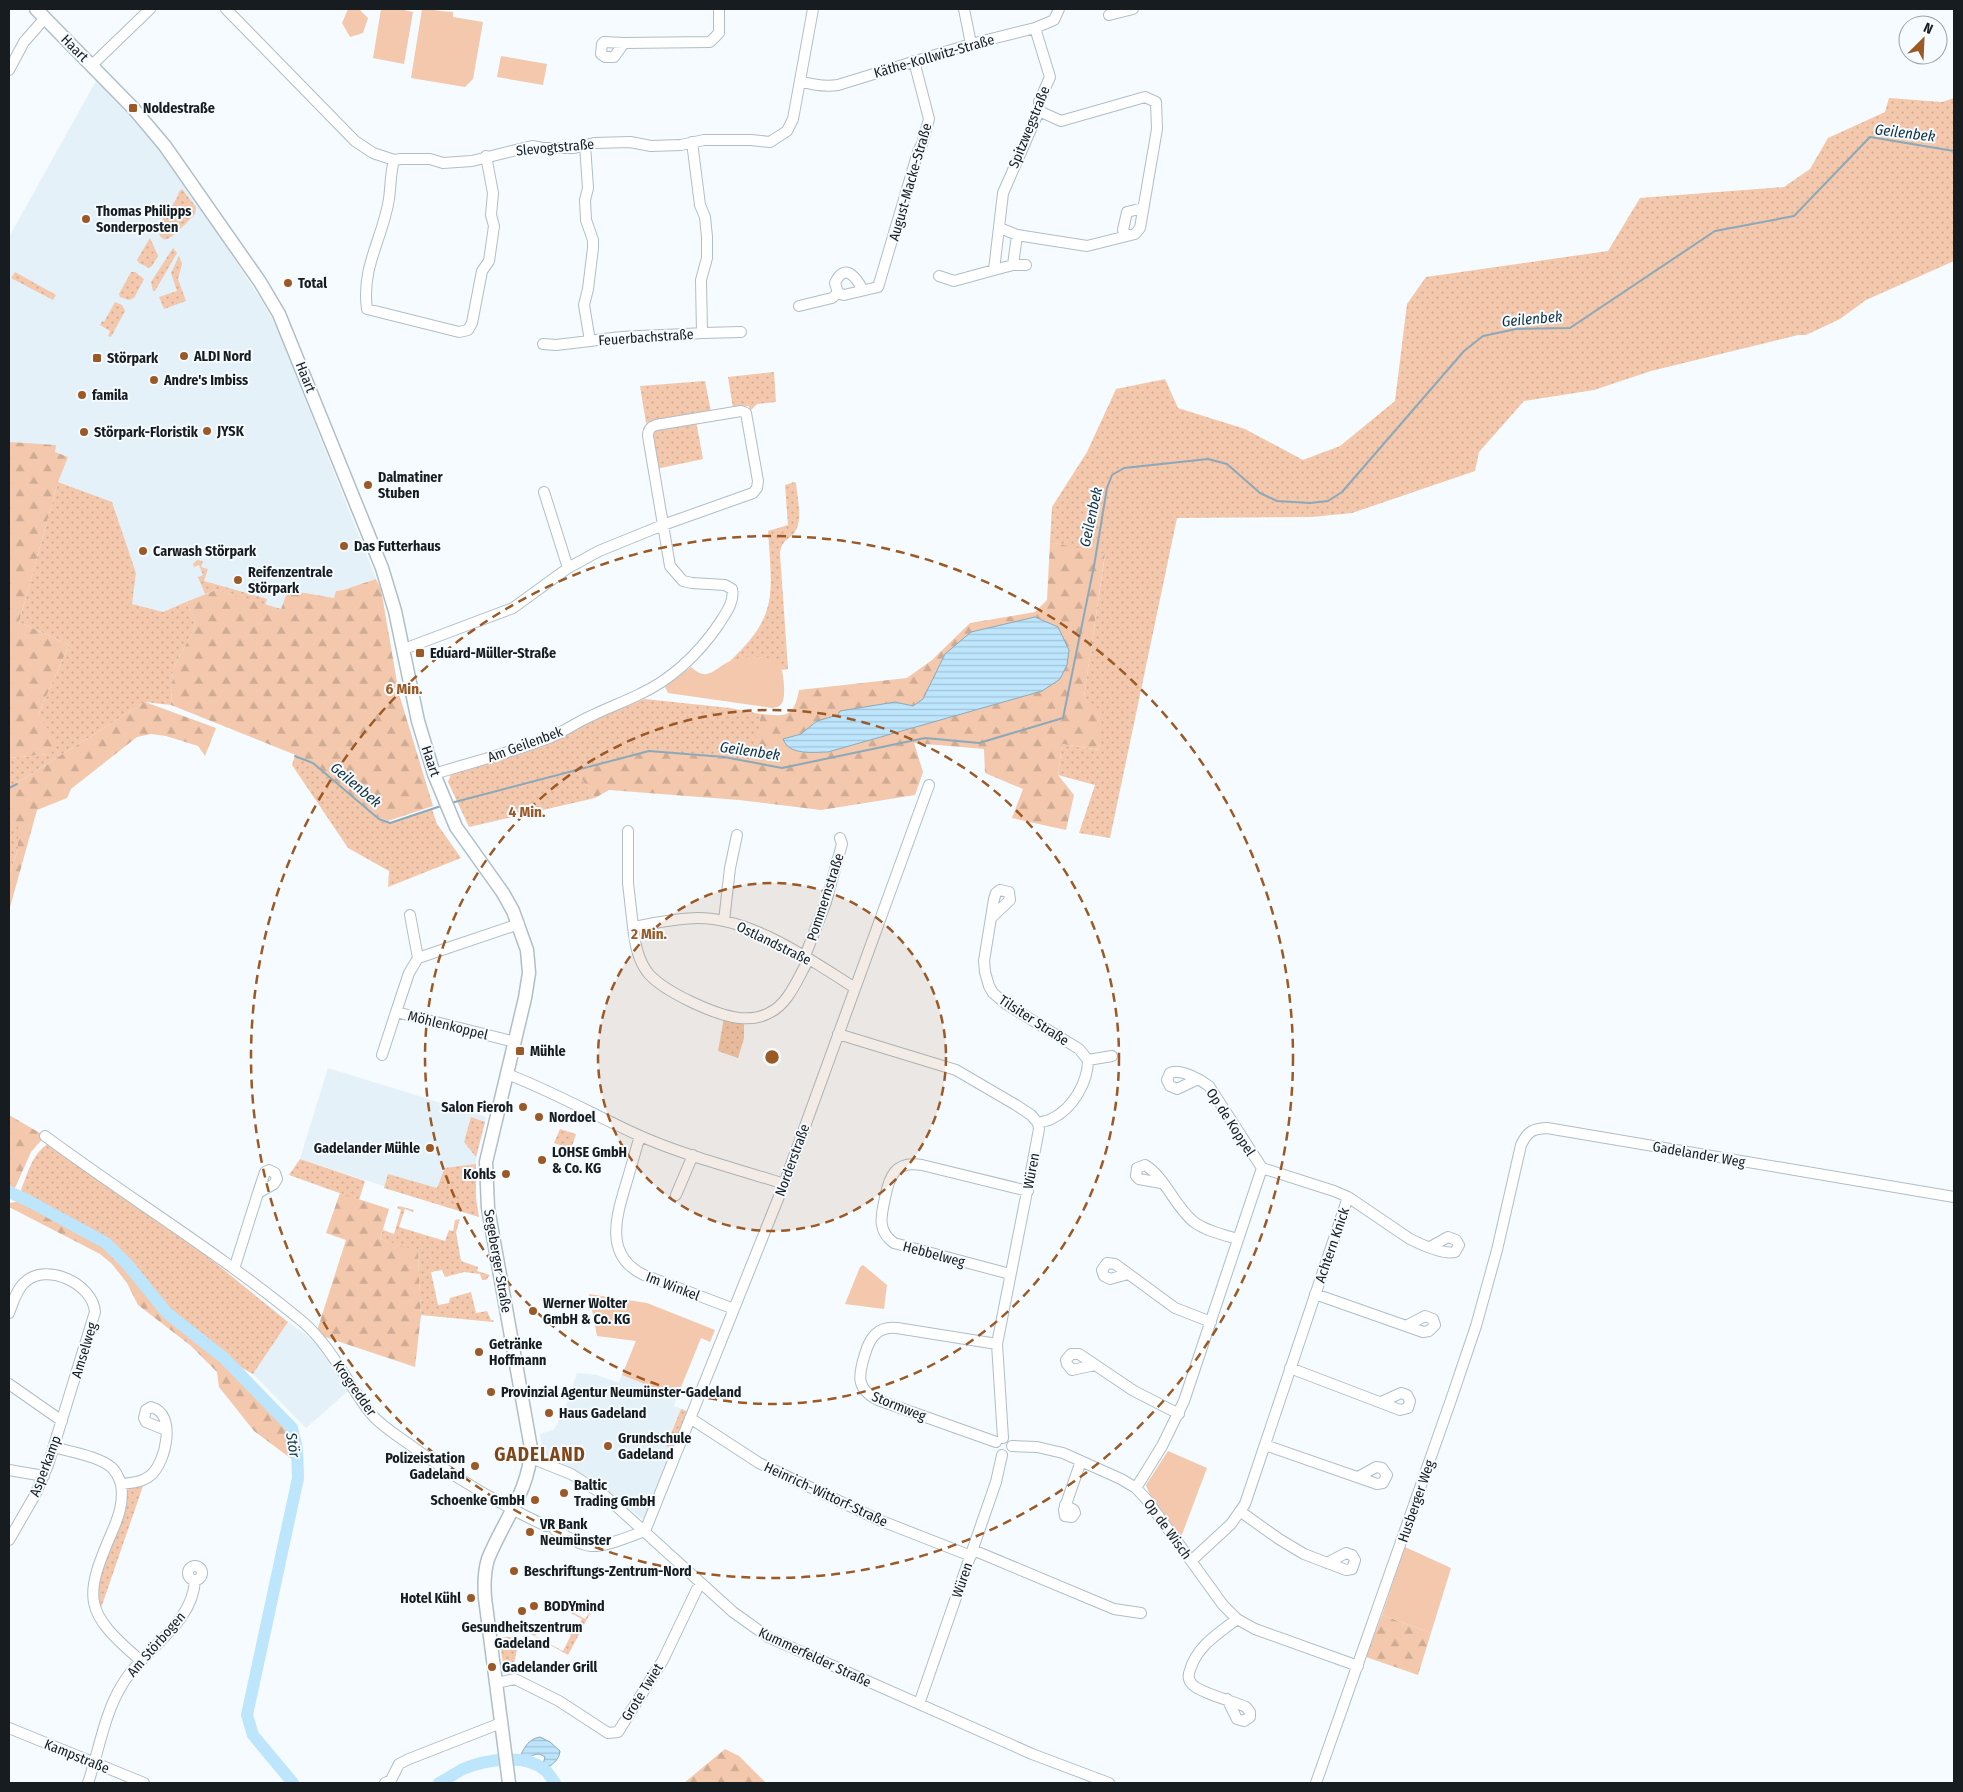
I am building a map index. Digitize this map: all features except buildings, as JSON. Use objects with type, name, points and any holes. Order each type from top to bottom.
[{"type":"main road","name":"Haart","points":[[36,9],[133,108],[165,146],[260,282],[279,314],[382,568],[404,649],[418,721],[434,774],[448,808]]},
{"type":"main road","name":"Segeberger Straße","points":[[448,808],[464,840],[503,894],[519,924],[527,950],[529,972],[525,998],[486,1162],[486,1195],[530,1437],[528,1475],[489,1559],[484,1581],[509,1783]]},
{"type":"street","points":[[92,65],[150,9]]},
{"type":"street","name":"Slevogtstraße","points":[[226,9],[355,141],[373,153],[394,160],[430,160],[443,163],[472,161],[532,146],[542,148],[574,148],[594,142],[630,142],[651,146],[681,145],[704,140],[770,142],[787,131],[793,119],[813,9]]},
{"type":"street","points":[[624,43],[710,42],[719,33],[719,9]]},
{"type":"street","points":[[964,9],[971,44]]},
{"type":"street","name":"Käthe-Kollwitz-Straße","points":[[800,81],[815,85],[838,85],[971,44],[1034,28],[1054,20],[1059,9]]},
{"type":"street","points":[[1109,15],[1132,9]]},
{"type":"street","points":[[9,70],[24,42],[45,18]]},
{"type":"street","name":"Spitzwegstraße","points":[[994,270],[1003,193],[1039,111],[1039,102],[1050,77],[1034,28]]},
{"type":"street","name":"August-Macke-Straße","points":[[799,306],[832,298],[838,293],[844,295],[878,287],[929,119],[914,62]]},
{"type":"street","points":[[1000,228],[1017,235],[1087,246],[1135,234],[1140,228],[1157,129],[1156,102],[1145,97],[1061,121],[1039,111]]},
{"type":"street","name":"Feuerbachstraße","points":[[692,142],[700,205],[705,217],[707,238],[707,258],[701,280],[702,333]]},
{"type":"street","name":"Feuerbachstraße","points":[[585,144],[588,188],[585,200],[586,220],[593,240],[588,289],[584,305],[590,341]]},
{"type":"street","points":[[394,160],[389,182],[389,199],[367,273],[364,312],[459,332],[468,330],[472,323],[482,271],[488,261],[494,226],[491,215],[493,193],[486,156]]},
{"type":"street","points":[[1127,236],[1123,230],[1127,212],[1143,208]]},
{"type":"street","points":[[1013,265],[1017,235]]},
{"type":"street","points":[[938,276],[954,281],[1013,265],[1026,265]]},
{"type":"street","points":[[838,293],[835,283],[839,276],[845,273],[851,274],[856,278],[863,290]]},
{"type":"street","name":"Feuerbachstraße","points":[[544,344],[556,345],[642,335],[666,336],[741,332]]},
{"type":"street","points":[[404,649],[513,608],[568,568],[617,543],[663,526],[756,491],[758,481],[745,412],[741,411],[656,425],[650,429],[648,436],[663,526]]},
{"type":"street","points":[[544,492],[568,568]]},
{"type":"street","name":"Am Geilenbek","points":[[434,774],[503,754],[551,736],[641,694],[661,682],[696,653],[710,637],[726,612],[733,597],[732,590],[725,584],[692,583],[678,577],[670,566],[663,526]]},
{"type":"street","name":"Norderstraße","points":[[645,1531],[784,1184],[929,785]]},
{"type":"street","points":[[628,831],[628,883],[633,927]]},
{"type":"street","points":[[724,921],[730,868],[737,836]]},
{"type":"street","name":"Pommernstraße","points":[[633,927],[635,944],[647,972],[672,993],[732,1017],[756,1018],[775,1010],[783,1003],[807,957],[832,886],[842,844],[840,838]]},
{"type":"street","points":[[410,916],[418,958],[519,924]]},
{"type":"street","name":"Tilsiter Straße","points":[[992,917],[984,966],[986,979],[993,993],[1006,1004],[1079,1049],[1088,1060]]},
{"type":"street","name":"Ostlandstraße","points":[[633,927],[690,918],[724,921],[749,929],[807,957],[855,988]]},
{"type":"street","name":"Möhlenkoppel","points":[[418,958],[409,973],[396,1012],[515,1042]]},
{"type":"street","points":[[382,1055],[396,1012]]},
{"type":"street","points":[[838,1034],[932,1061],[956,1070],[1016,1105],[1038,1122],[1053,1119],[1073,1100],[1082,1086],[1088,1067],[1088,1060],[1112,1056]]},
{"type":"street","points":[[507,1074],[537,1085],[640,1136],[784,1184]]},
{"type":"street","name":"Op de Koppel","points":[[1198,1080],[1213,1090],[1262,1168],[1304,1182]]},
{"type":"street","name":"Würen","points":[[1000,1440],[997,1344],[1028,1191],[1039,1129],[1038,1122]]},
{"type":"street","name":"Gadelander Weg","points":[[1505,1215],[1521,1145],[1525,1137],[1534,1129],[1547,1128],[1954,1197]]},
{"type":"street","name":"Krogredder","points":[[45,1136],[89,1169],[195,1240],[316,1334],[375,1418],[430,1459],[513,1509],[583,1544],[601,1545],[645,1531]]},
{"type":"street","name":"Im Winkel","points":[[640,1136],[616,1224],[617,1241],[624,1259],[637,1272],[734,1309]]},
{"type":"street","points":[[676,1195],[693,1155]]},
{"type":"street","name":"Hebbelweg","points":[[1010,1274],[894,1243],[888,1239],[882,1230],[880,1216],[890,1178],[900,1167],[911,1164],[1028,1191]]},
{"type":"street","name":"Op de Koppel","points":[[1136,1488],[1179,1414],[1262,1168]]},
{"type":"street","name":"Achtern Knick","points":[[1304,1182],[1348,1197],[1367,1208],[1402,1235],[1430,1247]]},
{"type":"street","points":[[1161,1183],[1195,1222],[1238,1240]]},
{"type":"street","points":[[234,1269],[258,1193]]},
{"type":"street","name":"Achtern Knick","points":[[1191,1561],[1231,1524],[1241,1512],[1348,1197]]},
{"type":"street","name":"Husberger Weg","points":[[1316,1783],[1470,1344],[1505,1215]]},
{"type":"street","points":[[1128,1274],[1175,1308],[1211,1322]]},
{"type":"street","name":"Amselweg","points":[[9,1313],[21,1286],[29,1279],[39,1276],[59,1277],[73,1282],[86,1292],[92,1300],[94,1316],[62,1421]]},
{"type":"street","name":"Achtern Knick","points":[[1316,1294],[1406,1326]]},
{"type":"street","name":"Stormweg","points":[[997,1344],[887,1328],[871,1338],[860,1376],[862,1386],[866,1392],[878,1400],[1000,1440]]},
{"type":"street","points":[[1095,1365],[1134,1391],[1179,1414]]},
{"type":"street","points":[[1290,1368],[1381,1402]]},
{"type":"street","name":"Asperkamp","points":[[9,1384],[62,1421],[44,1476],[9,1540]]},
{"type":"street","name":"Heinrich-Wittorf-Straße","points":[[690,1418],[759,1463],[879,1520],[972,1553],[1114,1609],[1141,1613]]},
{"type":"street","points":[[122,1484],[144,1479],[156,1470],[166,1447],[166,1430]]},
{"type":"street","points":[[1000,1440],[1009,1440],[1012,1446],[1009,1453],[1002,1454],[996,1450],[1000,1440]]},
{"type":"street","points":[[1265,1445],[1358,1477]]},
{"type":"street","points":[[54,1446],[99,1460],[111,1466],[122,1484],[122,1500],[117,1520],[100,1559],[92,1588],[92,1599],[95,1611],[104,1624],[140,1660]]},
{"type":"street","name":"Op de Wisch","points":[[1012,1446],[1045,1448],[1081,1461],[1136,1488],[1147,1500],[1223,1605],[1237,1619],[1255,1629],[1358,1666]]},
{"type":"street","name":"Würen","points":[[919,1704],[1000,1469],[1002,1454]]},
{"type":"street","name":"Kummerfelder Straße","points":[[530,1458],[571,1474],[594,1488],[645,1531],[744,1622],[768,1637],[1032,1754],[1109,1783]]},
{"type":"street","points":[[1065,1505],[1081,1461]]},
{"type":"street","points":[[9,1470],[44,1476]]},
{"type":"street","points":[[1241,1512],[1292,1548],[1327,1563]]},
{"type":"street","name":"Am Störbogen","points":[[88,1783],[113,1702],[122,1684],[140,1660],[175,1625],[185,1612],[191,1601],[195,1580]]},
{"type":"street","name":"Grote Twiet","points":[[496,1683],[516,1679],[559,1701],[608,1733],[618,1732],[663,1660],[696,1589],[702,1584]]},
{"type":"street","points":[[1227,1699],[1197,1688],[1190,1683],[1188,1676],[1195,1655],[1201,1648],[1237,1619]]},
{"type":"street","points":[[385,1783],[391,1780],[399,1764],[409,1758],[501,1723]]},
{"type":"street","name":"Kampstraße","points":[[9,1728],[144,1783]]},
{"type":"shaded area","name":"Störpark","points":[[96,81],[158,149],[204,213],[260,298],[276,326],[376,579],[336,591],[335,598],[288,590],[282,610],[216,590],[163,612],[131,604],[136,573],[112,502],[58,482],[68,457],[55,452],[9,442],[9,237]]},
{"type":"shaded area","points":[[328,1068],[486,1117],[476,1160],[475,1184],[479,1217],[300,1159]]},
{"type":"shaded area","points":[[288,1322],[313,1340],[348,1391],[306,1428],[253,1374]]},
{"type":"shaded area","name":"Grundschule Gadeland","points":[[577,1373],[597,1375],[619,1383],[622,1375],[677,1397],[674,1406],[687,1411],[645,1518],[642,1519],[594,1480],[543,1454],[540,1434],[553,1430],[557,1425]]},
{"type":"green space","points":[[348,9],[359,9],[368,18],[363,33],[350,37],[342,23]]},
{"type":"green space","points":[[381,9],[400,9],[413,12],[404,64],[373,58]]},
{"type":"green space","points":[[422,9],[453,12],[453,17],[483,22],[473,79],[465,87],[411,78]]},
{"type":"green space","points":[[501,56],[547,64],[543,85],[497,77]]},
{"type":"green space","points":[[1889,98],[1942,102],[1954,98],[1954,261],[1866,300],[1840,319],[1806,335],[1798,335],[1651,371],[1594,390],[1524,401],[1479,452],[1475,471],[1352,513],[1312,517],[1177,518],[1110,838],[1079,833],[1095,785],[1058,775],[1062,744],[1100,750],[1084,697],[1105,555],[1050,542],[1052,507],[1087,452],[1116,389],[1165,379],[1178,408],[1245,429],[1303,460],[1340,446],[1395,401],[1407,304],[1426,277],[1608,251],[1640,198],[1784,187],[1810,169],[1828,138],[1885,112]]},
{"type":"green space","points":[[182,189],[196,207],[195,214],[173,235],[164,239],[160,236],[160,224]]},
{"type":"green space","points":[[150,238],[158,256],[149,268],[137,260]]},
{"type":"green space","points":[[173,248],[177,253],[155,291],[153,291],[151,282]]},
{"type":"green space","points":[[179,256],[182,264],[178,279],[186,301],[164,309],[159,297],[177,291],[171,273]]},
{"type":"green space","points":[[15,272],[56,295],[53,300],[11,278]]},
{"type":"green space","points":[[131,272],[135,272],[144,279],[134,298],[129,300],[120,297],[119,294]]},
{"type":"green space","points":[[115,302],[122,305],[125,311],[111,337],[108,336],[110,331],[100,325],[102,321],[104,322]]},
{"type":"green space","points":[[774,372],[776,402],[757,404],[750,411],[749,406],[733,408],[728,377]]},
{"type":"green space","points":[[705,381],[711,412],[646,423],[640,386]]},
{"type":"green space","points":[[696,421],[703,459],[656,469],[651,433]]},
{"type":"green space","points":[[9,442],[56,445],[55,452],[68,457],[58,482],[19,622],[69,645],[38,715],[59,744],[50,754],[9,758]]},
{"type":"green space","points":[[58,482],[112,502],[136,573],[132,604],[163,612],[186,602],[194,618],[195,627],[173,669],[171,705],[145,702],[9,788],[9,758],[50,754],[38,715],[69,645],[19,622]]},
{"type":"green space","points":[[796,483],[799,506],[798,523],[795,532],[782,545],[780,554],[788,669],[782,670],[772,660],[758,657],[729,662],[757,631],[764,617],[771,588],[768,531],[788,525],[785,485]]},
{"type":"green space","points":[[1050,542],[1105,554],[1084,697],[1102,712],[1100,750],[1062,744],[1058,775],[1074,795],[1066,830],[1012,818],[1023,789],[985,773],[984,749],[914,743],[923,772],[915,795],[821,810],[739,800],[609,790],[595,798],[576,771],[648,751],[724,758],[753,763],[761,714],[783,715],[788,713],[795,706],[799,690],[907,678],[932,660],[970,623],[1035,612],[1047,600]],"holes":[[[945,654],[1060,679],[1042,691],[828,752],[799,750],[784,739],[801,734],[817,722],[838,715],[895,702],[913,706],[923,699]]]},
{"type":"green space","points":[[197,560],[203,561],[201,567],[208,569],[204,581],[267,599],[265,605],[216,590],[205,594],[198,577],[203,575],[199,565],[194,567],[193,564]]},
{"type":"green space","points":[[376,579],[381,589],[399,694],[433,806],[388,821],[378,817],[313,762],[171,705],[173,669],[195,627],[194,618],[186,602],[216,590],[281,609],[288,590],[334,598],[336,591]]},
{"type":"green space","points":[[749,657],[769,658],[776,661],[781,667],[784,690],[783,700],[779,706],[772,708],[668,693],[665,687],[691,667],[701,674],[706,674],[728,662]]},
{"type":"green space","points":[[645,699],[730,708],[761,714],[754,763],[724,758],[648,751],[576,771],[595,798],[469,827],[448,782],[451,774],[622,706]]},
{"type":"green space","points":[[145,702],[216,728],[205,756],[198,746],[166,736],[151,734],[137,737],[71,789],[67,798],[37,810],[9,911],[9,876],[18,849],[18,827],[9,827],[9,788]]},
{"type":"green space","points":[[295,756],[313,763],[379,819],[390,823],[432,809],[437,824],[461,858],[388,887],[389,871],[348,848],[292,765]]},
{"type":"green space","points":[[9,827],[18,827],[18,849],[9,876]]},
{"type":"green space","points":[[724,1018],[744,1022],[744,1038],[738,1058],[718,1051]]},
{"type":"green space","points":[[9,1115],[45,1136],[31,1152],[15,1188],[9,1186]]},
{"type":"green space","points":[[471,1117],[485,1122],[476,1157],[464,1142]]},
{"type":"green space","points":[[560,1129],[576,1134],[571,1149],[554,1143]]},
{"type":"green space","points":[[50,1142],[192,1244],[288,1322],[253,1374],[224,1358],[167,1313],[128,1265],[106,1243],[27,1200],[21,1190],[29,1169],[35,1157]]},
{"type":"green space","points":[[300,1159],[365,1181],[359,1200],[289,1175]]},
{"type":"green space","points":[[476,1164],[476,1200],[479,1217],[384,1188],[388,1174],[437,1188],[445,1168]]},
{"type":"green space","points":[[340,1193],[389,1209],[380,1239],[418,1251],[421,1315],[415,1367],[316,1334],[346,1240],[326,1233]]},
{"type":"green space","points":[[27,1200],[106,1243],[128,1265],[167,1313],[224,1358],[292,1428],[296,1447],[293,1460],[254,1431],[219,1387],[217,1372],[190,1345],[138,1305],[127,1283],[112,1264],[100,1254],[9,1207],[9,1203]]},
{"type":"green space","points":[[399,1206],[414,1210],[413,1212],[405,1209],[399,1227],[445,1241],[449,1230],[453,1231],[455,1220],[460,1219],[456,1232],[461,1261],[478,1267],[477,1271],[490,1275],[486,1280],[482,1280],[480,1274],[464,1272],[445,1277],[442,1270],[431,1272],[438,1305],[449,1303],[450,1298],[471,1292],[476,1313],[487,1311],[491,1320],[494,1320],[493,1322],[421,1315],[418,1252],[380,1239],[383,1230],[394,1234],[401,1210],[397,1208]]},
{"type":"green space","points":[[863,1265],[887,1285],[884,1309],[845,1304],[860,1267]]},
{"type":"green space","points":[[589,1294],[647,1303],[715,1330],[710,1342],[701,1338],[677,1397],[622,1375],[636,1341],[597,1336]]},
{"type":"green space","points":[[681,1409],[687,1411],[673,1448],[666,1446]]},
{"type":"green space","points":[[1168,1451],[1207,1468],[1181,1537],[1149,1493],[1146,1485]]},
{"type":"green space","points":[[141,1484],[143,1486],[101,1608],[98,1609],[95,1589],[126,1492],[131,1486]]},
{"type":"green space","points":[[1405,1547],[1451,1568],[1431,1633],[1382,1615]]},
{"type":"green space","points":[[558,1604],[585,1619],[595,1604],[568,1655],[531,1634],[537,1631],[535,1636],[563,1651],[571,1635],[549,1623],[546,1628],[544,1626],[549,1621],[572,1634],[582,1619],[558,1606]]},
{"type":"green space","points":[[1382,1615],[1431,1633],[1418,1675],[1366,1657]]},
{"type":"green space","points":[[511,1637],[512,1643],[525,1640],[518,1645],[512,1673],[504,1669],[499,1638]]},
{"type":"green space","points":[[725,1749],[739,1756],[766,1783],[684,1783]]},
{"type":"water","points":[[1035,617],[1058,627],[1069,650],[1067,665],[1060,679],[1042,691],[828,752],[796,751],[786,744],[783,739],[801,734],[817,721],[838,715],[840,711],[895,702],[913,706],[923,699],[945,654],[971,632]]},
{"type":"water","points":[[540,1737],[550,1742],[560,1751],[557,1760],[545,1770],[542,1768],[545,1757],[540,1754],[535,1754],[526,1761],[519,1759],[529,1742]]},
{"type":"waterway","name":"Geilenbek","points":[[451,803],[649,751],[724,757],[782,768],[925,738],[979,743],[1063,718],[1094,566],[1107,488],[1112,475],[1124,468],[1208,459],[1227,464],[1260,493],[1277,501],[1310,503],[1328,501],[1342,492],[1464,351],[1483,336],[1516,329],[1570,328],[1715,231],[1794,216],[1870,137],[1954,151]]},
{"type":"waterway","name":"Geilenbek","points":[[295,756],[313,763],[379,819],[390,823],[441,806]]},
{"type":"waterway","name":"Geilenbek","points":[[9,788],[17,784]]},
{"type":"waterway","name":"Stör","points":[[9,1192],[106,1243],[128,1265],[167,1313],[224,1358],[292,1428],[297,1449],[298,1478],[247,1715],[253,1735],[293,1783]]},
{"type":"waterway","name":"Stör","points":[[439,1783],[463,1769],[482,1763],[505,1760],[528,1761],[538,1765],[546,1771],[555,1783]]},
{"type":"place","name":"Noldestraße","points":[[133,108]]},
{"type":"place","name":"Thomas Philipps Sonderposten","points":[[86,219]]},
{"type":"place","name":"Total","points":[[288,283]]},
{"type":"place","name":"ALDI Nord","points":[[184,356]]},
{"type":"place","name":"Störpark","points":[[97,358]]},
{"type":"place","name":"Andre's Imbiss","points":[[154,380]]},
{"type":"place","name":"famila","points":[[82,395]]},
{"type":"place","name":"JYSK","points":[[207,431]]},
{"type":"place","name":"Störpark-Floristik","points":[[84,432]]},
{"type":"place","name":"Dalmatiner Stuben","points":[[368,485]]},
{"type":"place","name":"Das Futterhaus","points":[[344,546]]},
{"type":"place","name":"Carwash Störpark","points":[[143,551]]},
{"type":"place","name":"Reifenzentrale Störpark","points":[[238,580]]},
{"type":"place","name":"Eduard-Müller-Straße","points":[[420,653]]},
{"type":"place","name":"Mühle","points":[[520,1051]]},
{"type":"place","name":"Salon Fieroh","points":[[523,1107]]},
{"type":"place","name":"Nordoel","points":[[539,1117]]},
{"type":"place","name":"Gadelander Mühle","points":[[430,1148]]},
{"type":"place","name":"LOHSE GmbH & Co. KG","points":[[542,1160]]},
{"type":"place","name":"Kohls","points":[[506,1174]]},
{"type":"place","name":"Werner Wolter GmbH & Co. KG","points":[[533,1311]]},
{"type":"place","name":"Getränke Hoffmann","points":[[479,1352]]},
{"type":"place","name":"Provinzial Agentur Neumünster-Gadeland","points":[[491,1392]]},
{"type":"place","name":"Haus Gadeland","points":[[549,1413]]},
{"type":"place","name":"Grundschule Gadeland","points":[[608,1446]]},
{"type":"place","name":"Polizeistation Gadeland","points":[[475,1466]]},
{"type":"place","name":"Baltic Trading GmbH","points":[[564,1493]]},
{"type":"place","name":"Schoenke GmbH","points":[[535,1500]]},
{"type":"place","name":"VR Bank Neumünster","points":[[530,1532]]},
{"type":"place","name":"Beschriftungs-Zentrum-Nord","points":[[514,1571]]},
{"type":"place","name":"Hotel Kühl","points":[[471,1598]]},
{"type":"place","name":"BODYmind","points":[[534,1606]]},
{"type":"place","name":"Gesundheitszentrum Gadeland","points":[[522,1611]]},
{"type":"place","name":"Gadelander Grill","points":[[492,1667]]},
{"type":"district","name":"GADELAND","points":[[540,1454]]}]
